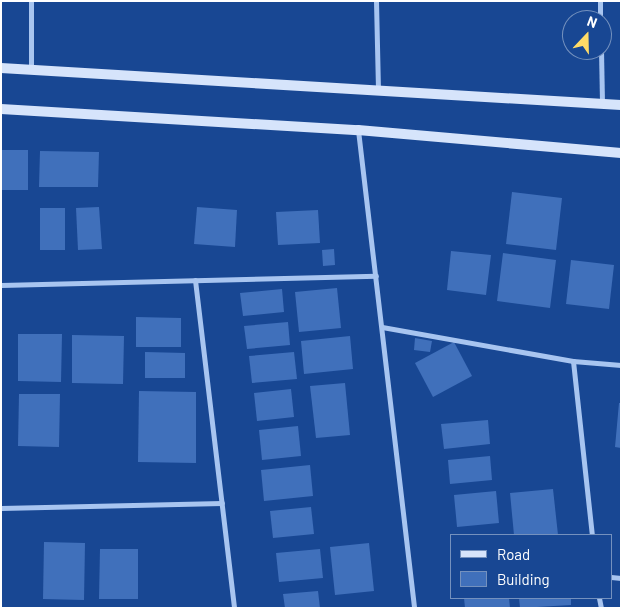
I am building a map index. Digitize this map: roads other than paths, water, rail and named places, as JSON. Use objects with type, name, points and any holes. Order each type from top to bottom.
[{"type":"street","points":[[31,1],[31,70]]},
{"type":"street","points":[[376,1],[378,91]]},
{"type":"street","points":[[601,60],[602,103]]},
{"type":"street","points":[[1,68],[621,105]]},
{"type":"street","points":[[1,109],[358,130],[621,153]]},
{"type":"street","points":[[358,130],[414,608]]},
{"type":"street","points":[[1,285],[376,276]]},
{"type":"street","points":[[195,280],[234,608]]},
{"type":"street","points":[[382,327],[573,361],[621,365]]},
{"type":"street","points":[[573,361],[592,534]]},
{"type":"street","points":[[1,508],[222,503]]}]
